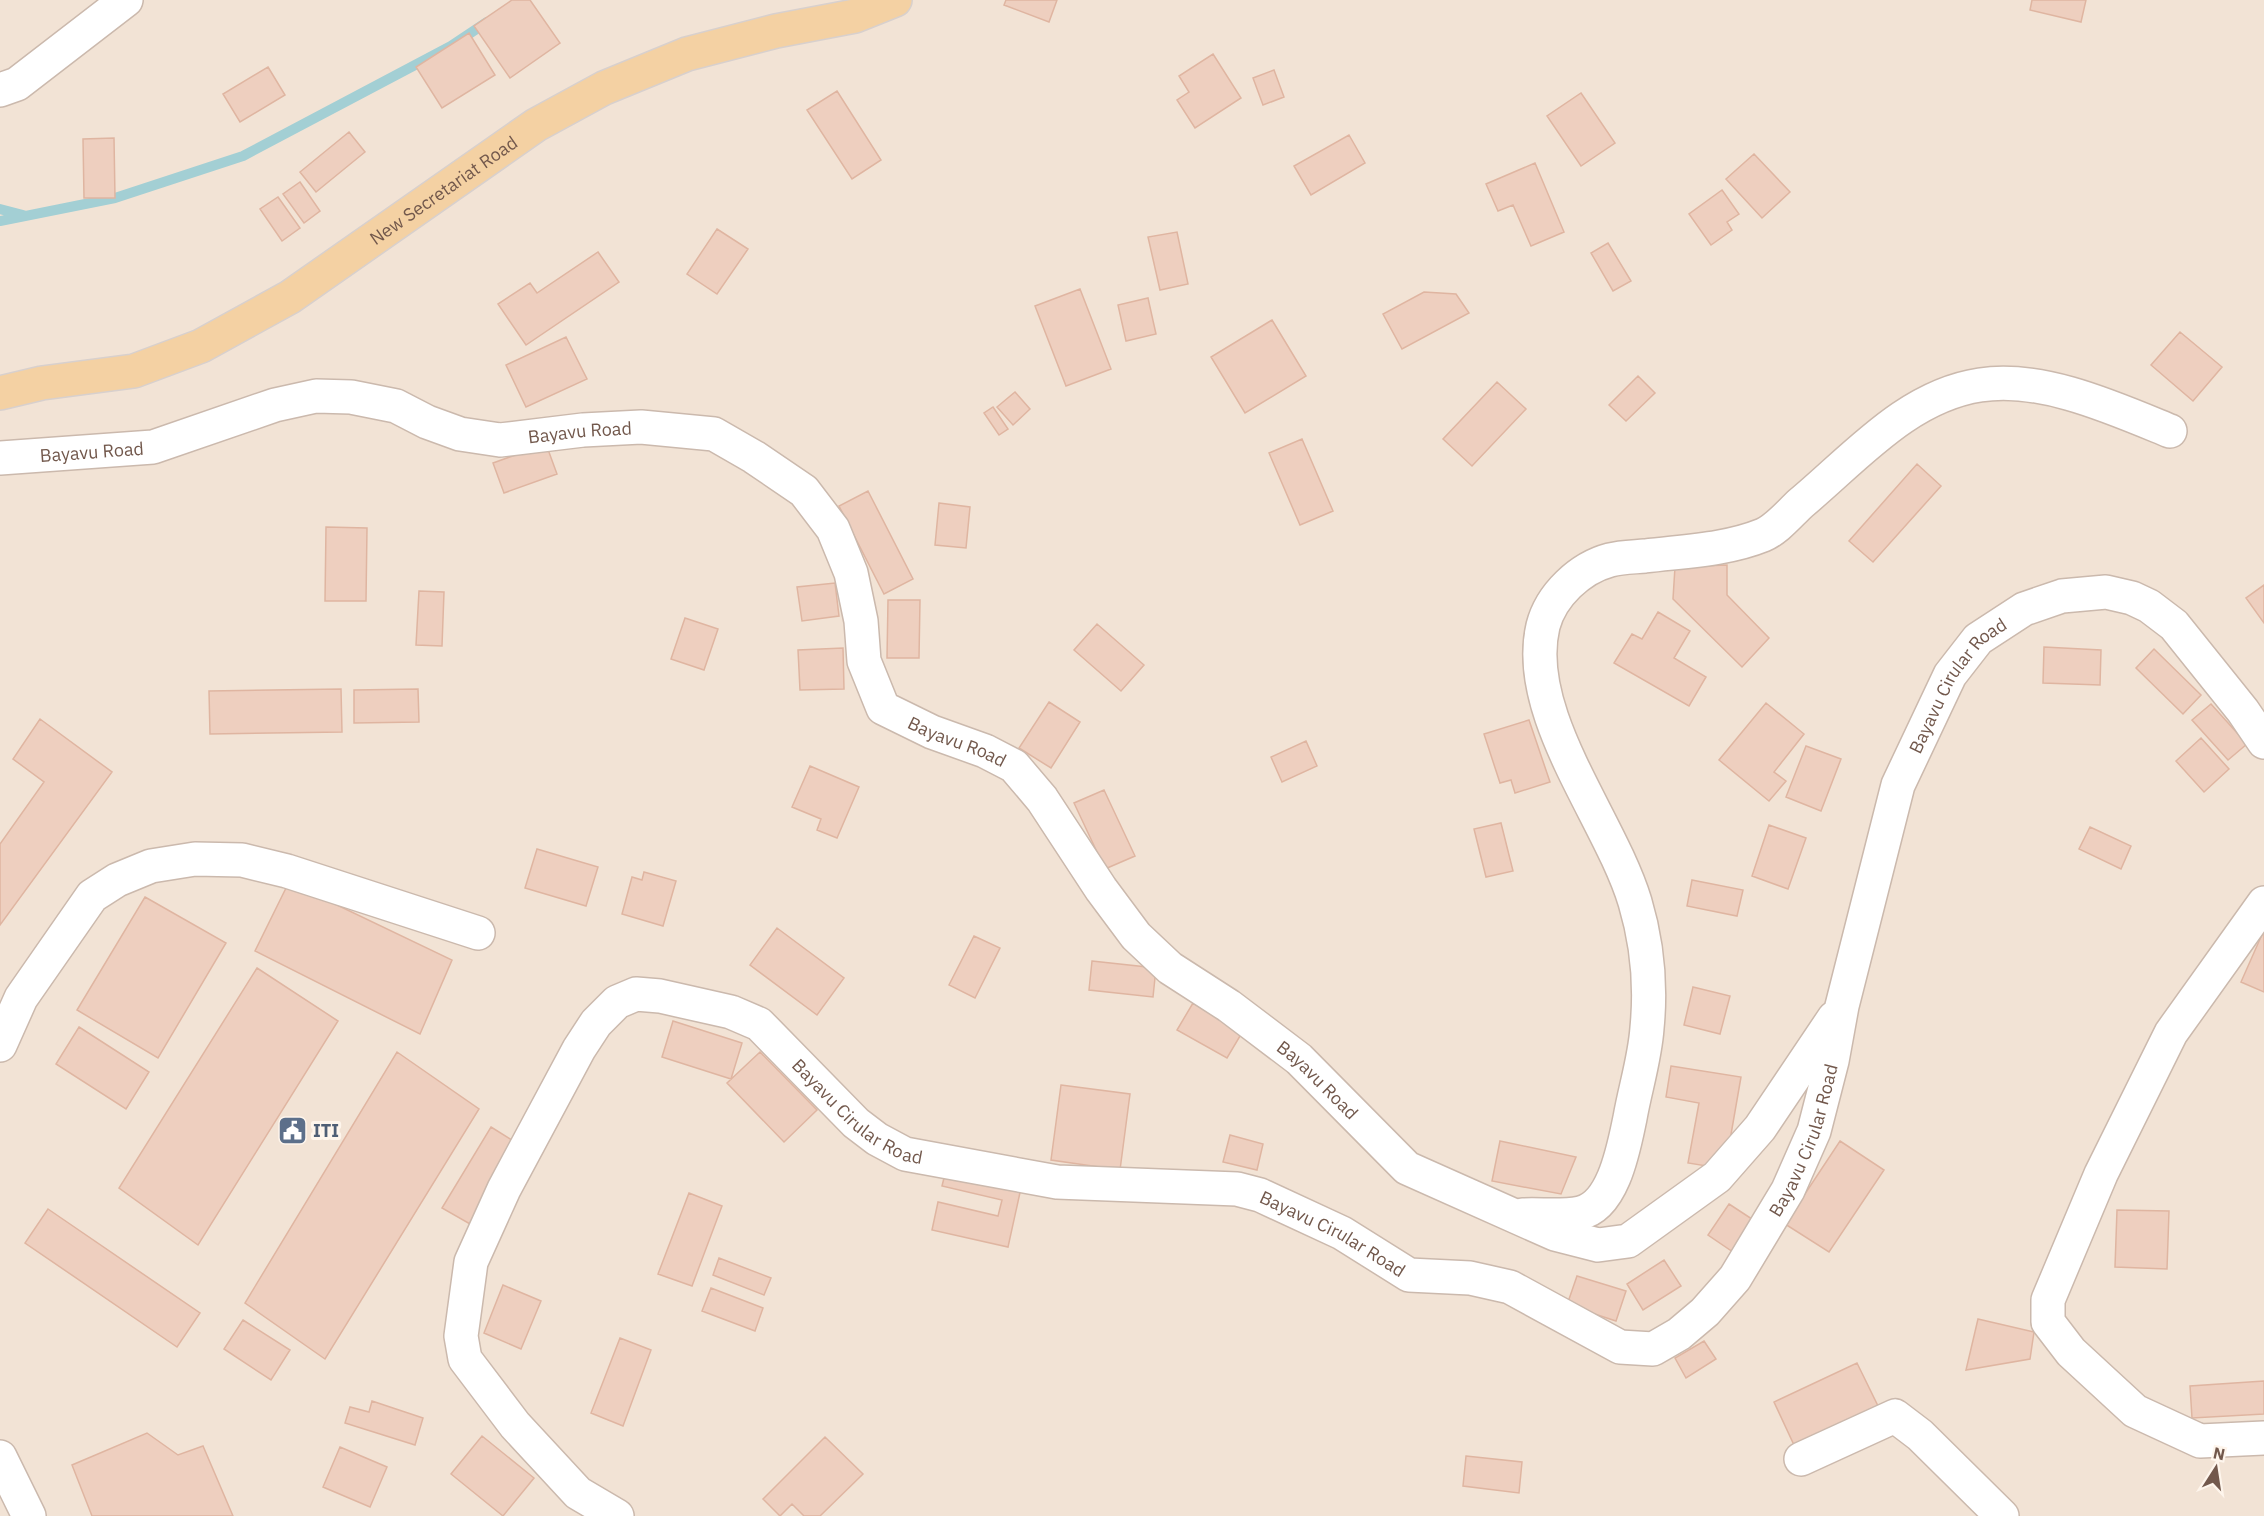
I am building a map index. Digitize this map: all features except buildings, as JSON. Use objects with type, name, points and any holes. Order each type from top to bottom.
[{"type":"main road","name":"New Secretariat Road","points":[[0,393],[42,383],[134,371],[201,346],[290,297],[536,125],[604,88],[687,54],[776,31],[828,10],[855,16],[895,0]]},
{"type":"street","points":[[0,90],[17,84],[126,0]]},
{"type":"street","points":[[1510,1215],[1582,1213],[1598,1203],[1611,1184],[1623,1152],[1647,1029],[1647,964],[1635,903],[1552,717],[1542,684],[1539,648],[1545,621],[1554,600],[1581,573],[1610,560],[1727,546],[1769,532],[1890,425],[1947,392],[1983,384],[2025,384],[2105,404],[2170,431]]},
{"type":"street","name":"Bayavu Road","points":[[0,458],[153,447],[275,405],[316,396],[351,397],[396,406],[427,422],[460,434],[500,440],[583,430],[641,427],[714,434],[754,457],[804,491],[833,529],[853,583],[861,621],[864,661],[884,708],[932,732],[984,751],[1014,766],[1048,807],[1101,889],[1136,936],[1170,968],[1229,1006],[1299,1059],[1407,1168],[1547,1231],[1598,1245],[1628,1241],[1717,1177],[1760,1128],[1842,1006]]},
{"type":"street","name":"Bayavu Cirular Road","points":[[617,1516],[578,1493],[515,1425],[465,1359],[461,1336],[471,1262],[504,1189],[579,1049],[596,1023],[617,1002],[636,994],[660,996],[731,1011],[759,1024],[856,1123],[877,1139],[904,1154],[1057,1182],[1237,1189],[1260,1195],[1332,1227],[1409,1275],[1470,1278],[1510,1287],[1620,1347],[1653,1349],[1679,1335],[1735,1278],[1788,1190],[1814,1131],[1832,1061],[1842,1006],[1898,785],[1950,675],[1978,639],[2024,609],[2062,596],[2106,592],[2132,598],[2149,606],[2174,625],[2243,711],[2264,742]]},
{"type":"street","points":[[0,1045],[21,998],[92,896],[117,880],[152,866],[195,859],[242,860],[287,871],[478,933]]},
{"type":"street","points":[[2264,903],[2171,1034],[2101,1174],[2048,1300],[2048,1322],[2071,1352],[2134,1411],[2200,1442],[2264,1438]]},
{"type":"street","points":[[1801,1459],[1895,1416],[1920,1435],[2002,1516]]},
{"type":"street","points":[[0,1457],[29,1516]]},
{"type":"shaded area","points":[[0,0],[2264,0],[2264,1516],[0,1516]]},
{"type":"waterway","points":[[0,221],[115,198],[243,156],[451,46],[487,22]]},
{"type":"waterway","points":[[0,209],[23,215]]},
{"type":"place","name":"ITI","points":[[292,1130]]}]
